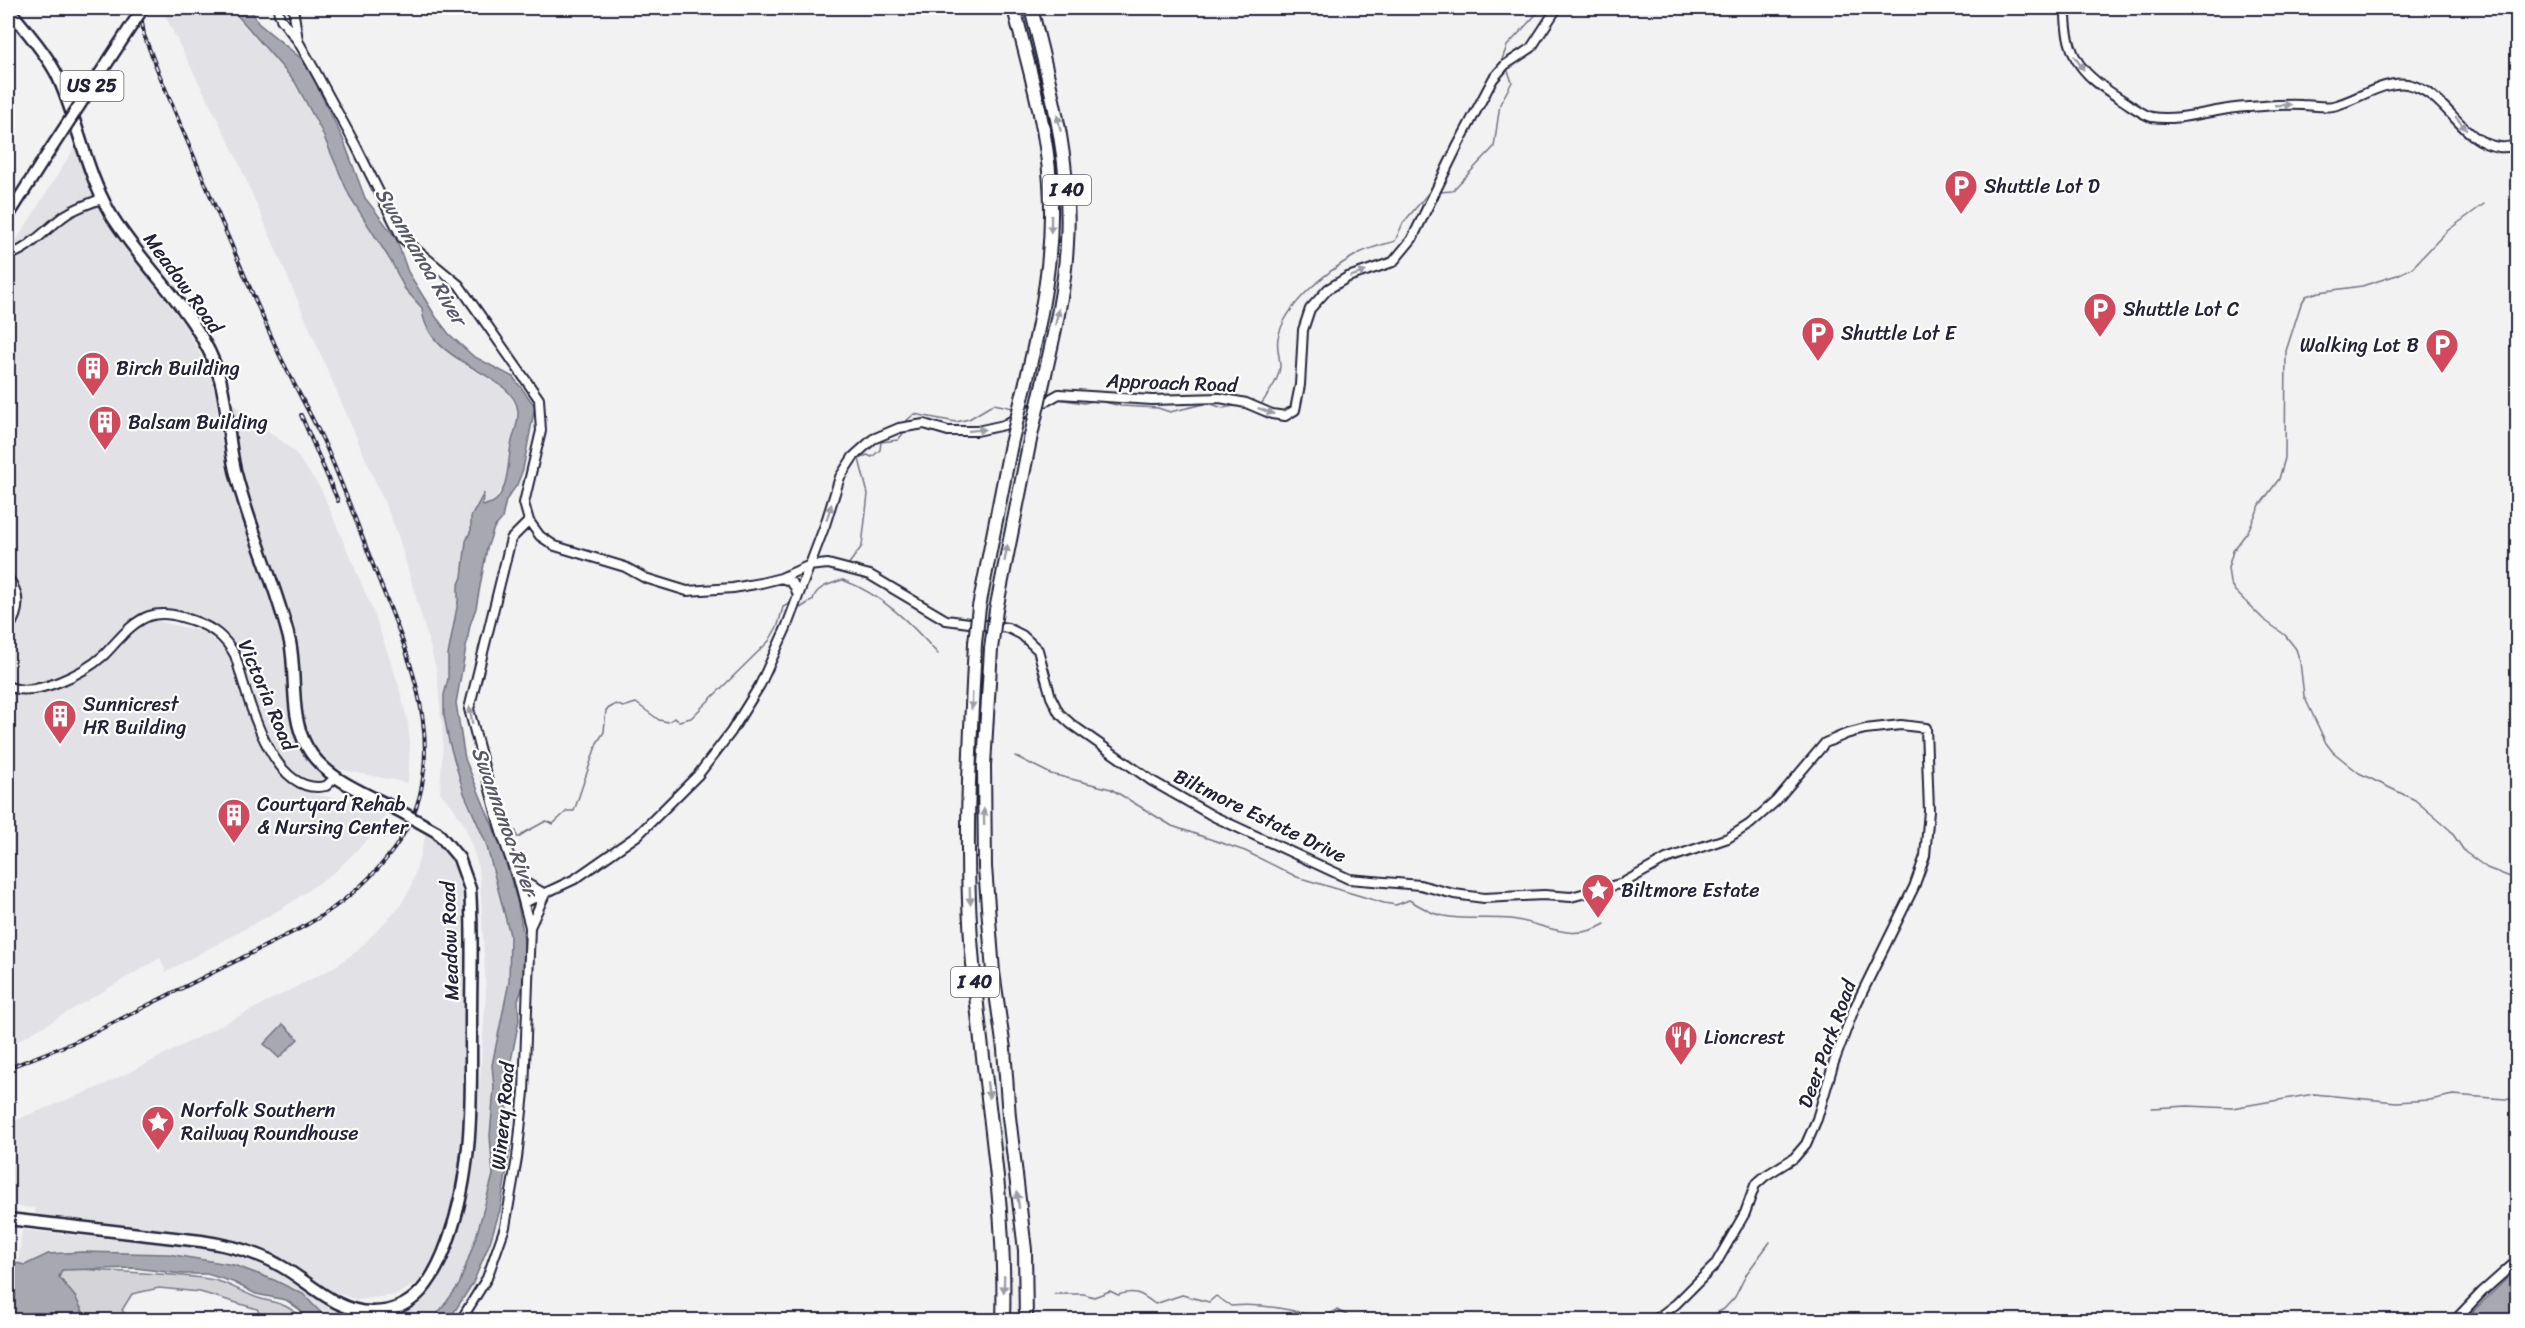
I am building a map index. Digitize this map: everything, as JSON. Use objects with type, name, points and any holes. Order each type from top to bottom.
[{"type":"highway","name":"I 40","points":[[1003,1320],[1005,1271],[992,1121],[973,964],[967,837],[975,643],[979,607],[1011,444],[1044,301],[1052,212],[1042,124],[1014,8]]},
{"type":"highway","name":"I 40","points":[[1026,1320],[1025,1250],[1009,1117],[1004,1049],[993,972],[985,867],[984,765],[991,649],[996,610],[1065,272],[1068,204],[1060,127],[1031,8]]},
{"type":"main road","name":"Meadow Road","points":[[8,8],[58,77],[103,198],[123,233],[192,322],[214,362],[224,396],[236,471],[290,643],[299,729],[314,758],[336,777],[437,832],[459,858],[470,889],[470,1138],[464,1190],[439,1264],[422,1292],[395,1308],[378,1312],[357,1311],[335,1302],[276,1263],[231,1246],[8,1219]]},
{"type":"main road","name":"US 25","points":[[8,216],[143,8]]},
{"type":"main road","points":[[8,1230],[15,1224],[27,1221]]},
{"type":"street","points":[[292,8],[298,41]]},
{"type":"street","name":"Approach Road","points":[[808,566],[825,525],[840,477],[853,457],[873,439],[899,428],[924,424],[948,431],[977,431],[1004,425],[1059,394],[1152,400],[1220,398],[1246,403],[1272,414],[1285,416],[1295,410],[1300,386],[1303,330],[1310,309],[1328,289],[1348,276],[1394,262],[1400,255],[1412,239],[1493,79],[1505,65],[1531,48],[1557,8]]},
{"type":"street","points":[[2066,8],[2066,32],[2073,53],[2097,84],[2150,117],[2210,112],[2225,108],[2300,104],[2332,107],[2385,87],[2405,84],[2420,89],[2437,100],[2471,135],[2499,147],[2517,145]]},
{"type":"street","points":[[279,14],[298,41],[356,146],[402,237],[459,285],[538,399],[541,431],[524,503],[529,521]]},
{"type":"street","points":[[8,129],[8,144]]},
{"type":"street","points":[[8,254],[24,248],[67,214],[103,198]]},
{"type":"street","points":[[2517,249],[2517,267]]},
{"type":"street","name":"Biltmore Estate Drive","points":[[529,521],[540,536],[555,546],[625,567],[645,578],[687,591],[761,583],[781,578],[808,566],[828,564],[870,575],[946,620],[1008,628],[1022,635],[1038,650],[1051,697],[1059,713],[1083,735],[1152,781],[1213,816],[1349,879],[1420,885],[1454,894],[1484,898],[1544,895],[1571,897],[1597,892],[1623,883],[1666,859],[1728,838],[1743,829],[1776,801],[1825,744],[1846,734],[1865,729],[1901,725],[1926,728]]},
{"type":"street","name":"Winery Road","points":[[461,1320],[487,1278],[505,1227],[515,1170],[524,1092],[530,927],[517,878],[501,832],[469,709],[511,539],[529,521]]},
{"type":"street","points":[[524,903],[575,879],[638,835],[698,775],[731,732],[760,685],[786,628],[808,566]]},
{"type":"street","points":[[8,578],[15,590],[18,604],[14,620],[8,629]]},
{"type":"street","points":[[781,578],[792,582],[797,593]]},
{"type":"street","name":"Victoria Road","points":[[8,686],[29,690],[61,680],[102,657],[140,620],[159,614],[179,616],[212,629],[229,644],[268,749],[280,767],[296,779],[312,786],[326,786],[336,777]]},
{"type":"street","name":"Deer Park Road","points":[[1655,1320],[1676,1304],[1715,1265],[1745,1213],[1755,1185],[1794,1158],[1806,1144],[1817,1119],[1833,1065],[1854,1009],[1914,887],[1925,856],[1929,811],[1926,728]]},
{"type":"street","points":[[517,878],[546,894]]},
{"type":"street","points":[[530,927],[546,894]]},
{"type":"street","points":[[2455,1320],[2517,1260]]},
{"type":"shaded area","points":[[166,8],[231,8],[236,13],[245,27],[295,82],[321,130],[349,195],[392,263],[405,289],[422,308],[428,330],[444,350],[468,367],[499,384],[513,400],[518,410],[505,483],[493,502],[484,506],[482,504],[485,495],[471,517],[471,530],[466,541],[462,577],[458,587],[458,602],[448,655],[448,679],[444,695],[449,742],[486,843],[510,935],[509,982],[492,1065],[494,1088],[490,1136],[493,1175],[476,1237],[459,1286],[433,1320],[328,1320],[310,1299],[274,1280],[234,1265],[199,1260],[188,1256],[18,1264],[22,1230],[210,1248],[269,1267],[347,1315],[371,1319],[388,1318],[416,1305],[437,1284],[461,1225],[473,1173],[486,995],[480,878],[465,826],[453,807],[440,793],[443,740],[437,673],[430,646],[397,532],[234,152],[163,12]]},
{"type":"shaded area","points":[[231,8],[250,8],[258,23],[314,69],[318,88],[343,139],[365,198],[396,238],[408,272],[436,317],[449,334],[473,356],[513,377],[535,406],[523,469],[517,485],[506,500],[502,519],[494,528],[487,548],[456,703],[465,759],[501,846],[517,900],[523,932],[525,962],[523,987],[518,1000],[519,1020],[506,1086],[510,1151],[500,1210],[473,1283],[449,1320],[433,1320],[459,1285],[476,1237],[493,1175],[490,1136],[494,1088],[492,1065],[509,982],[510,935],[486,843],[464,793],[449,742],[444,715],[444,695],[448,679],[448,655],[458,602],[458,587],[462,577],[466,541],[471,530],[471,517],[484,493],[482,504],[484,506],[492,503],[501,494],[506,480],[518,411],[513,397],[502,386],[453,356],[438,343],[427,327],[422,308],[405,289],[392,263],[349,195],[321,130],[295,82]]},
{"type":"shaded area","points":[[75,147],[105,220],[186,327],[210,374],[222,446],[281,635],[293,732],[301,751],[323,777],[322,781],[316,782],[298,774],[278,755],[261,717],[239,651],[225,632],[205,619],[191,615],[164,610],[143,612],[156,621],[197,630],[208,635],[225,649],[230,656],[264,752],[270,763],[285,779],[312,794],[368,804],[386,814],[373,834],[336,871],[283,908],[166,972],[160,958],[8,1045],[8,268],[21,255],[13,246]]},
{"type":"shaded area","points":[[231,402],[293,450],[321,489],[374,613],[399,686],[410,744],[408,783],[338,769],[316,750],[311,740],[305,722],[297,647],[240,467]]},
{"type":"shaded area","points":[[426,834],[441,846],[450,858],[459,876],[462,894],[465,1114],[462,1165],[452,1211],[429,1270],[423,1279],[396,1295],[357,1300],[334,1292],[277,1255],[235,1240],[205,1234],[35,1214],[35,1208],[8,1206],[8,1123],[97,1088],[331,969],[357,951],[399,908],[411,887]]},
{"type":"shaded area","points":[[283,1024],[298,1039],[279,1058],[264,1044]]},
{"type":"shaded area","points":[[82,1252],[168,1254],[234,1265],[303,1294],[328,1320],[308,1320],[300,1310],[286,1300],[256,1294],[233,1282],[207,1274],[182,1274],[135,1268],[62,1270],[59,1277],[76,1298],[86,1320],[26,1320],[8,1310],[8,1261],[25,1265],[48,1254]]},
{"type":"shaded area","points":[[71,1268],[215,1280],[286,1307],[303,1320],[263,1320],[257,1309],[200,1292],[159,1288],[132,1294],[122,1310],[130,1320],[86,1320],[82,1309],[59,1277],[62,1270]]},
{"type":"shaded area","points":[[2517,1269],[2517,1320],[2465,1320],[2470,1314]]},
{"type":"waterway","points":[[1500,65],[1507,46],[1542,8]]},
{"type":"waterway","points":[[1440,192],[1452,191],[1494,147],[1500,104],[1512,82],[1508,71]]},
{"type":"waterway","points":[[1262,403],[1278,376],[1280,363],[1278,338],[1282,325],[1298,301],[1320,279],[1345,262],[1365,250],[1395,241],[1403,223],[1431,190]]},
{"type":"waterway","points":[[2484,204],[2447,231],[2412,268],[2362,286],[2306,296],[2301,304],[2286,351],[2285,458],[2279,479],[2260,505],[2248,531],[2233,551],[2228,568],[2230,583],[2235,591],[2263,619],[2285,635],[2296,649],[2304,696],[2326,743],[2333,752],[2359,773],[2415,800],[2450,830],[2465,852],[2487,868],[2518,880]]},
{"type":"waterway","points":[[1058,399],[1084,403],[1096,400],[1121,406],[1158,408],[1170,412],[1208,403],[1223,408],[1239,405],[1248,408]]},
{"type":"waterway","points":[[904,423],[914,414],[956,422],[969,419],[994,404],[1013,408]]},
{"type":"waterway","points":[[848,565],[862,546],[868,494],[859,459],[867,455],[872,457],[880,450],[881,442],[898,440],[904,432]]},
{"type":"waterway","points":[[798,607],[813,600],[820,589],[842,580]]},
{"type":"waterway","points":[[843,580],[870,593],[895,611],[938,654]]},
{"type":"waterway","name":"Swannanoa River","points":[[506,837],[510,832],[516,831],[517,837],[520,837],[546,821],[553,824],[567,811],[574,811],[597,743],[604,732],[606,710],[616,704],[623,707],[636,703],[659,720],[668,722],[674,718],[679,721],[691,718],[769,641],[778,625],[783,607],[789,604]]},
{"type":"waterway","points":[[1015,756],[1051,774],[1111,789],[1172,826],[1245,851],[1297,877],[1384,903],[1396,905],[1409,900],[1441,915],[1461,918],[1511,919],[1569,932],[1593,930],[1605,924]]},
{"type":"waterway","points":[[2152,1108],[2188,1106],[2232,1108],[2314,1094],[2396,1102],[2430,1100],[2453,1095],[2518,1100]]},
{"type":"waterway","points":[[1704,1320],[1724,1309],[1735,1297],[1747,1273],[1770,1242]]},
{"type":"waterway","points":[[1054,1294],[1084,1294],[1094,1297],[1110,1291],[1118,1295],[1134,1293],[1142,1295],[1155,1304],[1182,1295],[1209,1302],[1216,1296],[1231,1306],[1254,1305],[1277,1308],[1322,1319],[1337,1310],[1350,1317]]},
{"type":"railway","points":[[8,1068],[77,1041],[321,916],[360,887],[393,850],[416,808],[422,785],[425,758],[420,704],[397,626],[318,429],[279,354],[157,69],[144,35],[140,8]]},
{"type":"railway","points":[[301,415],[338,501]]},
{"type":"place","name":"Shuttle Lot D","points":[[1961,215]]},
{"type":"place","name":"Shuttle Lot C","points":[[2100,338]]},
{"type":"place","name":"Shuttle Lot E","points":[[1818,362]]},
{"type":"place","name":"Walking Lot B","points":[[2442,374]]},
{"type":"place","name":"Birch Building","points":[[93,397]]},
{"type":"place","name":"Balsam Building","points":[[105,451]]},
{"type":"place","name":"Sunnicrest HR Building","points":[[60,745]]},
{"type":"place","name":"Courtyard Rehab & Nursing Center","points":[[234,844]]},
{"type":"place","name":"Biltmore Estate","points":[[1598,919]]},
{"type":"place","name":"Lioncrest","points":[[1681,1066]]},
{"type":"place","name":"Norfolk Southern Railway Roundhouse","points":[[158,1151]]}]
